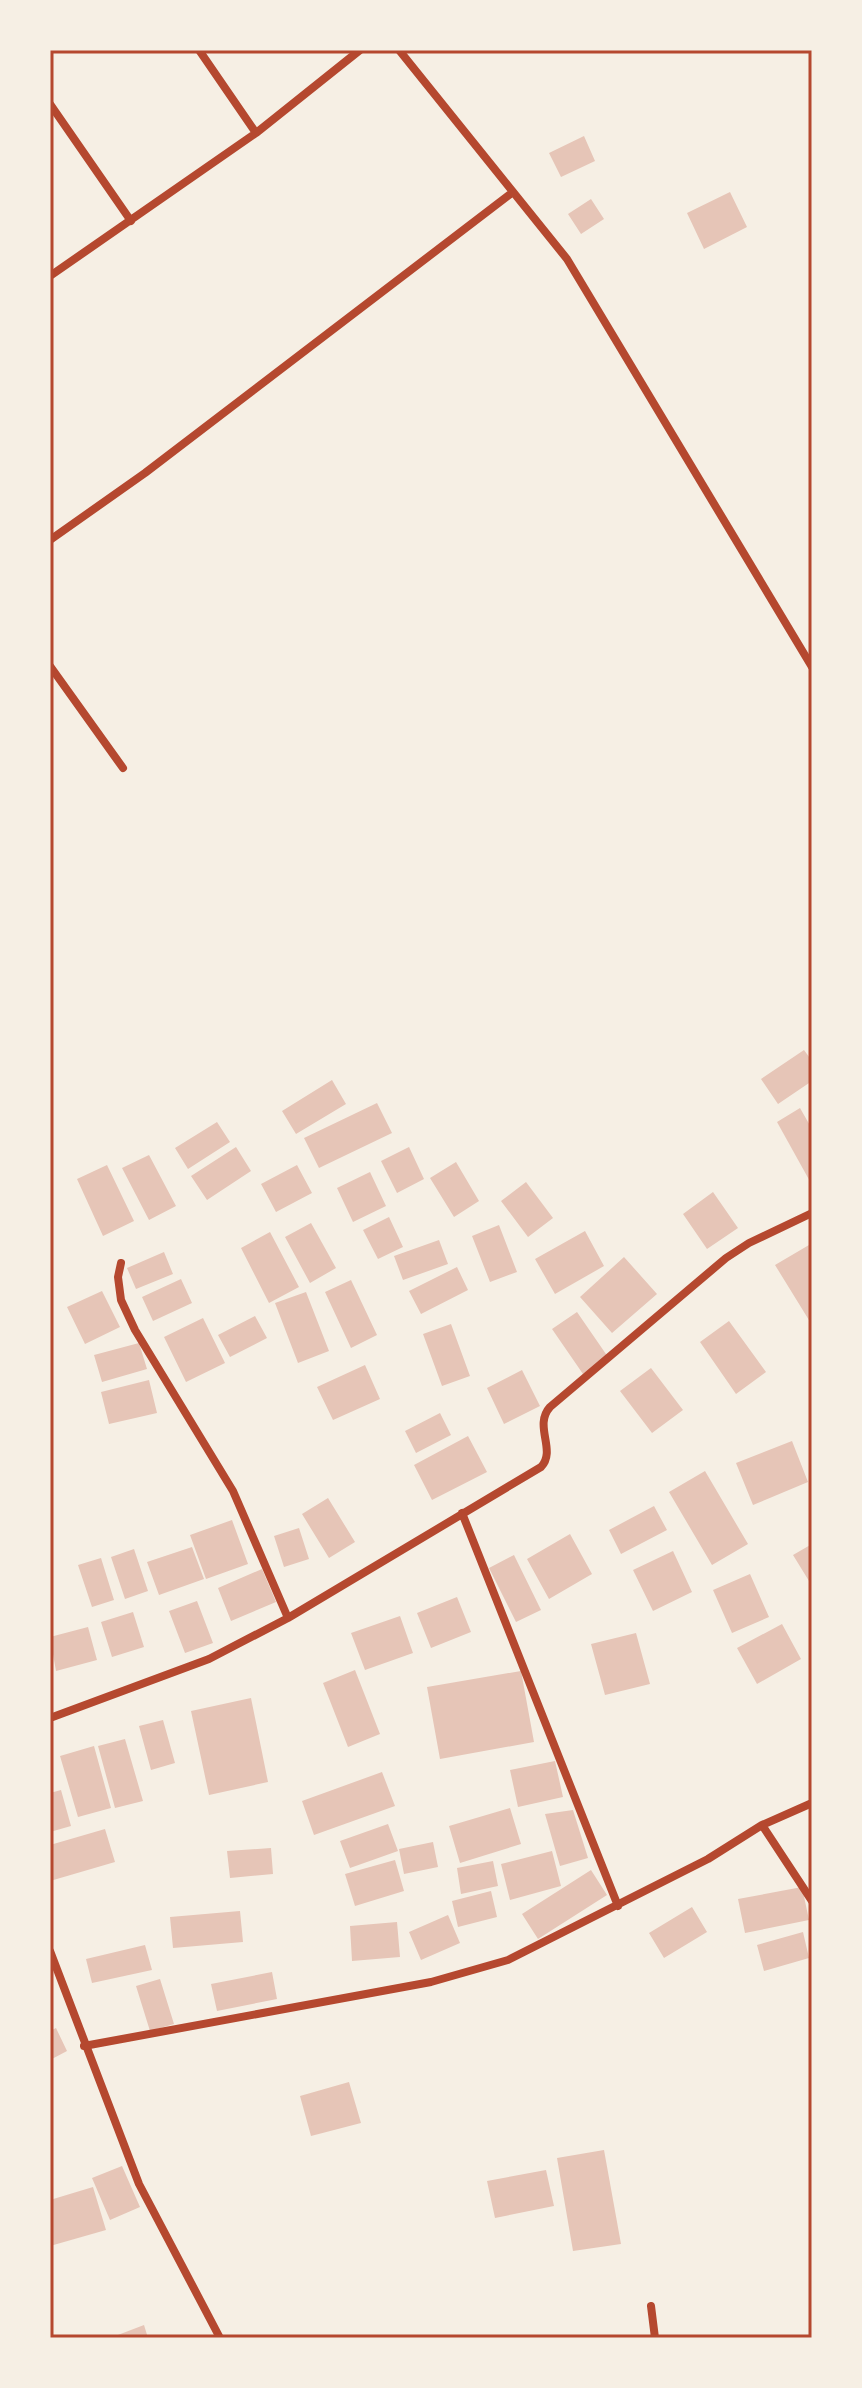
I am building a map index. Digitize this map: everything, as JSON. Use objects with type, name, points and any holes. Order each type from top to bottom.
[{"type":"street","points":[[199,50],[256,133]]},
{"type":"street","points":[[50,276],[256,133],[360,50]]},
{"type":"street","points":[[399,50],[567,259],[812,667]]},
{"type":"street","points":[[50,104],[131,221]]},
{"type":"street","points":[[50,540],[145,473],[513,192]]},
{"type":"street","points":[[50,666],[123,768]]},
{"type":"street","points":[[50,1718],[209,1659],[288,1618],[545,1464],[548,1452],[542,1420],[550,1407],[726,1258],[749,1243],[812,1213]]},
{"type":"street","points":[[121,1263],[118,1277],[121,1300],[233,1491],[288,1618]]},
{"type":"street","points":[[462,1513],[618,1906]]},
{"type":"street","points":[[84,2046],[431,1982],[508,1960],[708,1859],[762,1825],[812,1803]]},
{"type":"street","points":[[762,1825],[812,1901]]},
{"type":"street","points":[[50,1951],[139,2184],[220,2338]]},
{"type":"street","points":[[651,2306],[655,2338]]},
{"type":"building","points":[[584,136],[595,161],[561,177],[549,153]]},
{"type":"building","points":[[730,192],[747,227],[704,249],[687,213]]},
{"type":"building","points":[[591,199],[604,219],[581,234],[568,214]]},
{"type":"building","points":[[804,1050],[812,1061],[812,1081],[778,1104],[761,1079]]},
{"type":"building","points":[[332,1080],[346,1104],[296,1134],[282,1111]]},
{"type":"building","points":[[377,1103],[392,1133],[319,1168],[304,1138]]},
{"type":"building","points":[[800,1108],[812,1129],[812,1185],[777,1122]]},
{"type":"building","points":[[217,1122],[230,1142],[188,1169],[175,1148]]},
{"type":"building","points":[[236,1147],[251,1171],[207,1200],[191,1176]]},
{"type":"building","points":[[409,1147],[424,1179],[397,1193],[381,1161]]},
{"type":"building","points":[[149,1155],[176,1206],[149,1220],[122,1168]]},
{"type":"building","points":[[456,1162],[479,1201],[454,1217],[430,1178]]},
{"type":"building","points":[[107,1165],[134,1221],[103,1236],[77,1179]]},
{"type":"building","points":[[297,1165],[312,1193],[276,1212],[261,1184]]},
{"type":"building","points":[[370,1172],[386,1206],[353,1222],[337,1188]]},
{"type":"building","points":[[526,1182],[553,1218],[528,1237],[501,1201]]},
{"type":"building","points":[[713,1192],[738,1228],[707,1249],[683,1214]]},
{"type":"building","points":[[389,1217],[403,1247],[378,1259],[363,1230]]},
{"type":"building","points":[[311,1223],[336,1268],[310,1283],[285,1237]]},
{"type":"building","points":[[499,1225],[517,1272],[490,1282],[472,1236]]},
{"type":"building","points":[[585,1231],[604,1266],[555,1294],[535,1259]]},
{"type":"building","points":[[270,1232],[299,1287],[269,1303],[241,1248]]},
{"type":"building","points":[[439,1240],[448,1264],[403,1280],[394,1256]]},
{"type":"building","points":[[809,1245],[812,1251],[812,1325],[775,1265]]},
{"type":"building","points":[[164,1252],[173,1274],[136,1289],[127,1268]]},
{"type":"building","points":[[624,1257],[657,1294],[612,1333],[580,1297]]},
{"type":"building","points":[[457,1267],[468,1290],[421,1314],[409,1291]]},
{"type":"building","points":[[181,1279],[192,1303],[153,1321],[142,1297]]},
{"type":"building","points":[[351,1280],[377,1335],[351,1348],[325,1292]]},
{"type":"building","points":[[102,1291],[120,1327],[85,1344],[67,1307]]},
{"type":"building","points":[[306,1292],[329,1351],[298,1363],[275,1303]]},
{"type":"building","points":[[577,1312],[608,1357],[583,1374],[552,1329]]},
{"type":"building","points":[[255,1316],[267,1338],[230,1357],[218,1335]]},
{"type":"building","points":[[203,1318],[225,1363],[186,1382],[164,1337]]},
{"type":"building","points":[[729,1321],[766,1372],[736,1394],[700,1342]]},
{"type":"building","points":[[451,1324],[470,1376],[442,1386],[423,1334]]},
{"type":"building","points":[[139,1343],[147,1369],[102,1382],[94,1355]]},
{"type":"building","points":[[365,1365],[380,1399],[333,1420],[317,1387]]},
{"type":"building","points":[[651,1368],[683,1410],[652,1433],[620,1391]]},
{"type":"building","points":[[522,1370],[540,1406],[504,1424],[487,1388]]},
{"type":"building","points":[[149,1380],[157,1413],[109,1424],[101,1392]]},
{"type":"building","points":[[440,1413],[451,1435],[416,1453],[405,1431]]},
{"type":"building","points":[[468,1436],[487,1472],[432,1500],[414,1465]]},
{"type":"building","points":[[792,1441],[808,1482],[753,1505],[736,1463]]},
{"type":"building","points":[[705,1471],[748,1544],[712,1565],[669,1492]]},
{"type":"building","points":[[328,1498],[355,1542],[329,1558],[302,1514]]},
{"type":"building","points":[[654,1506],[667,1530],[621,1554],[609,1530]]},
{"type":"building","points":[[232,1520],[248,1564],[206,1579],[190,1535]]},
{"type":"building","points":[[299,1528],[309,1559],[284,1567],[274,1536]]},
{"type":"building","points":[[570,1534],[592,1574],[549,1599],[527,1559]]},
{"type":"building","points":[[812,1544],[812,1580],[809,1581],[793,1555]]},
{"type":"building","points":[[192,1547],[204,1579],[159,1595],[147,1562]]},
{"type":"building","points":[[134,1549],[148,1591],[125,1599],[111,1557]]},
{"type":"building","points":[[673,1551],[692,1592],[653,1611],[633,1570]]},
{"type":"building","points":[[514,1555],[541,1610],[516,1622],[489,1568]]},
{"type":"building","points":[[101,1558],[114,1600],[92,1607],[78,1565]]},
{"type":"building","points":[[262,1569],[276,1602],[231,1621],[218,1588]]},
{"type":"building","points":[[750,1574],[769,1617],[732,1633],[713,1590]]},
{"type":"building","points":[[457,1597],[471,1632],[431,1648],[417,1613]]},
{"type":"building","points":[[197,1601],[213,1643],[185,1653],[169,1611]]},
{"type":"building","points":[[133,1612],[144,1647],[112,1657],[101,1622]]},
{"type":"building","points":[[400,1616],[413,1653],[365,1670],[351,1633]]},
{"type":"building","points":[[782,1624],[801,1659],[757,1684],[737,1648]]},
{"type":"building","points":[[88,1627],[97,1660],[56,1671],[50,1637]]},
{"type":"building","points":[[636,1633],[650,1684],[605,1695],[591,1644]]},
{"type":"building","points":[[355,1670],[380,1734],[348,1747],[323,1683]]},
{"type":"building","points":[[521,1671],[534,1742],[440,1759],[427,1687]]},
{"type":"building","points":[[251,1698],[268,1782],[209,1795],[191,1711]]},
{"type":"building","points":[[163,1720],[175,1763],[151,1770],[139,1726]]},
{"type":"building","points":[[125,1739],[143,1801],[115,1808],[98,1746]]},
{"type":"building","points":[[94,1746],[111,1808],[78,1817],[60,1756]]},
{"type":"building","points":[[555,1761],[563,1797],[518,1807],[510,1770]]},
{"type":"building","points":[[382,1772],[395,1806],[314,1835],[302,1801]]},
{"type":"building","points":[[61,1790],[71,1826],[50,1832],[50,1793]]},
{"type":"building","points":[[510,1808],[521,1844],[460,1863],[449,1826]]},
{"type":"building","points":[[573,1810],[588,1858],[560,1866],[545,1814]]},
{"type":"building","points":[[388,1824],[398,1851],[350,1868],[340,1841]]},
{"type":"building","points":[[105,1829],[115,1862],[50,1881],[50,1845]]},
{"type":"building","points":[[433,1842],[438,1867],[404,1874],[399,1849]]},
{"type":"building","points":[[271,1848],[273,1874],[230,1878],[227,1851]]},
{"type":"building","points":[[552,1851],[561,1886],[510,1900],[501,1864]]},
{"type":"building","points":[[395,1860],[404,1891],[355,1906],[345,1874]]},
{"type":"building","points":[[493,1861],[498,1886],[461,1894],[457,1868]]},
{"type":"building","points":[[591,1870],[607,1895],[538,1939],[522,1914]]},
{"type":"building","points":[[802,1887],[809,1920],[745,1933],[738,1899]]},
{"type":"building","points":[[491,1891],[497,1917],[458,1927],[452,1901]]},
{"type":"building","points":[[692,1907],[707,1932],[664,1958],[649,1933]]},
{"type":"building","points":[[240,1911],[243,1942],[173,1948],[170,1917]]},
{"type":"building","points":[[448,1915],[460,1943],[421,1960],[409,1932]]},
{"type":"building","points":[[397,1922],[400,1957],[352,1961],[350,1926]]},
{"type":"building","points":[[803,1932],[809,1958],[764,1971],[757,1945]]},
{"type":"building","points":[[145,1945],[152,1970],[92,1983],[86,1959]]},
{"type":"building","points":[[272,1972],[277,1999],[217,2011],[211,1984]]},
{"type":"building","points":[[160,1979],[174,2024],[150,2031],[136,1986]]},
{"type":"building","points":[[56,2028],[67,2051],[50,2060],[50,2031]]},
{"type":"building","points":[[349,2082],[361,2123],[311,2136],[300,2096]]},
{"type":"building","points":[[604,2150],[621,2244],[573,2251],[557,2158]]},
{"type":"building","points":[[122,2166],[140,2207],[110,2220],[92,2178]]},
{"type":"building","points":[[546,2170],[554,2206],[495,2218],[487,2181]]},
{"type":"building","points":[[93,2187],[106,2230],[50,2246],[50,2200]]},
{"type":"building","points":[[144,2325],[148,2338],[110,2338]]}]
